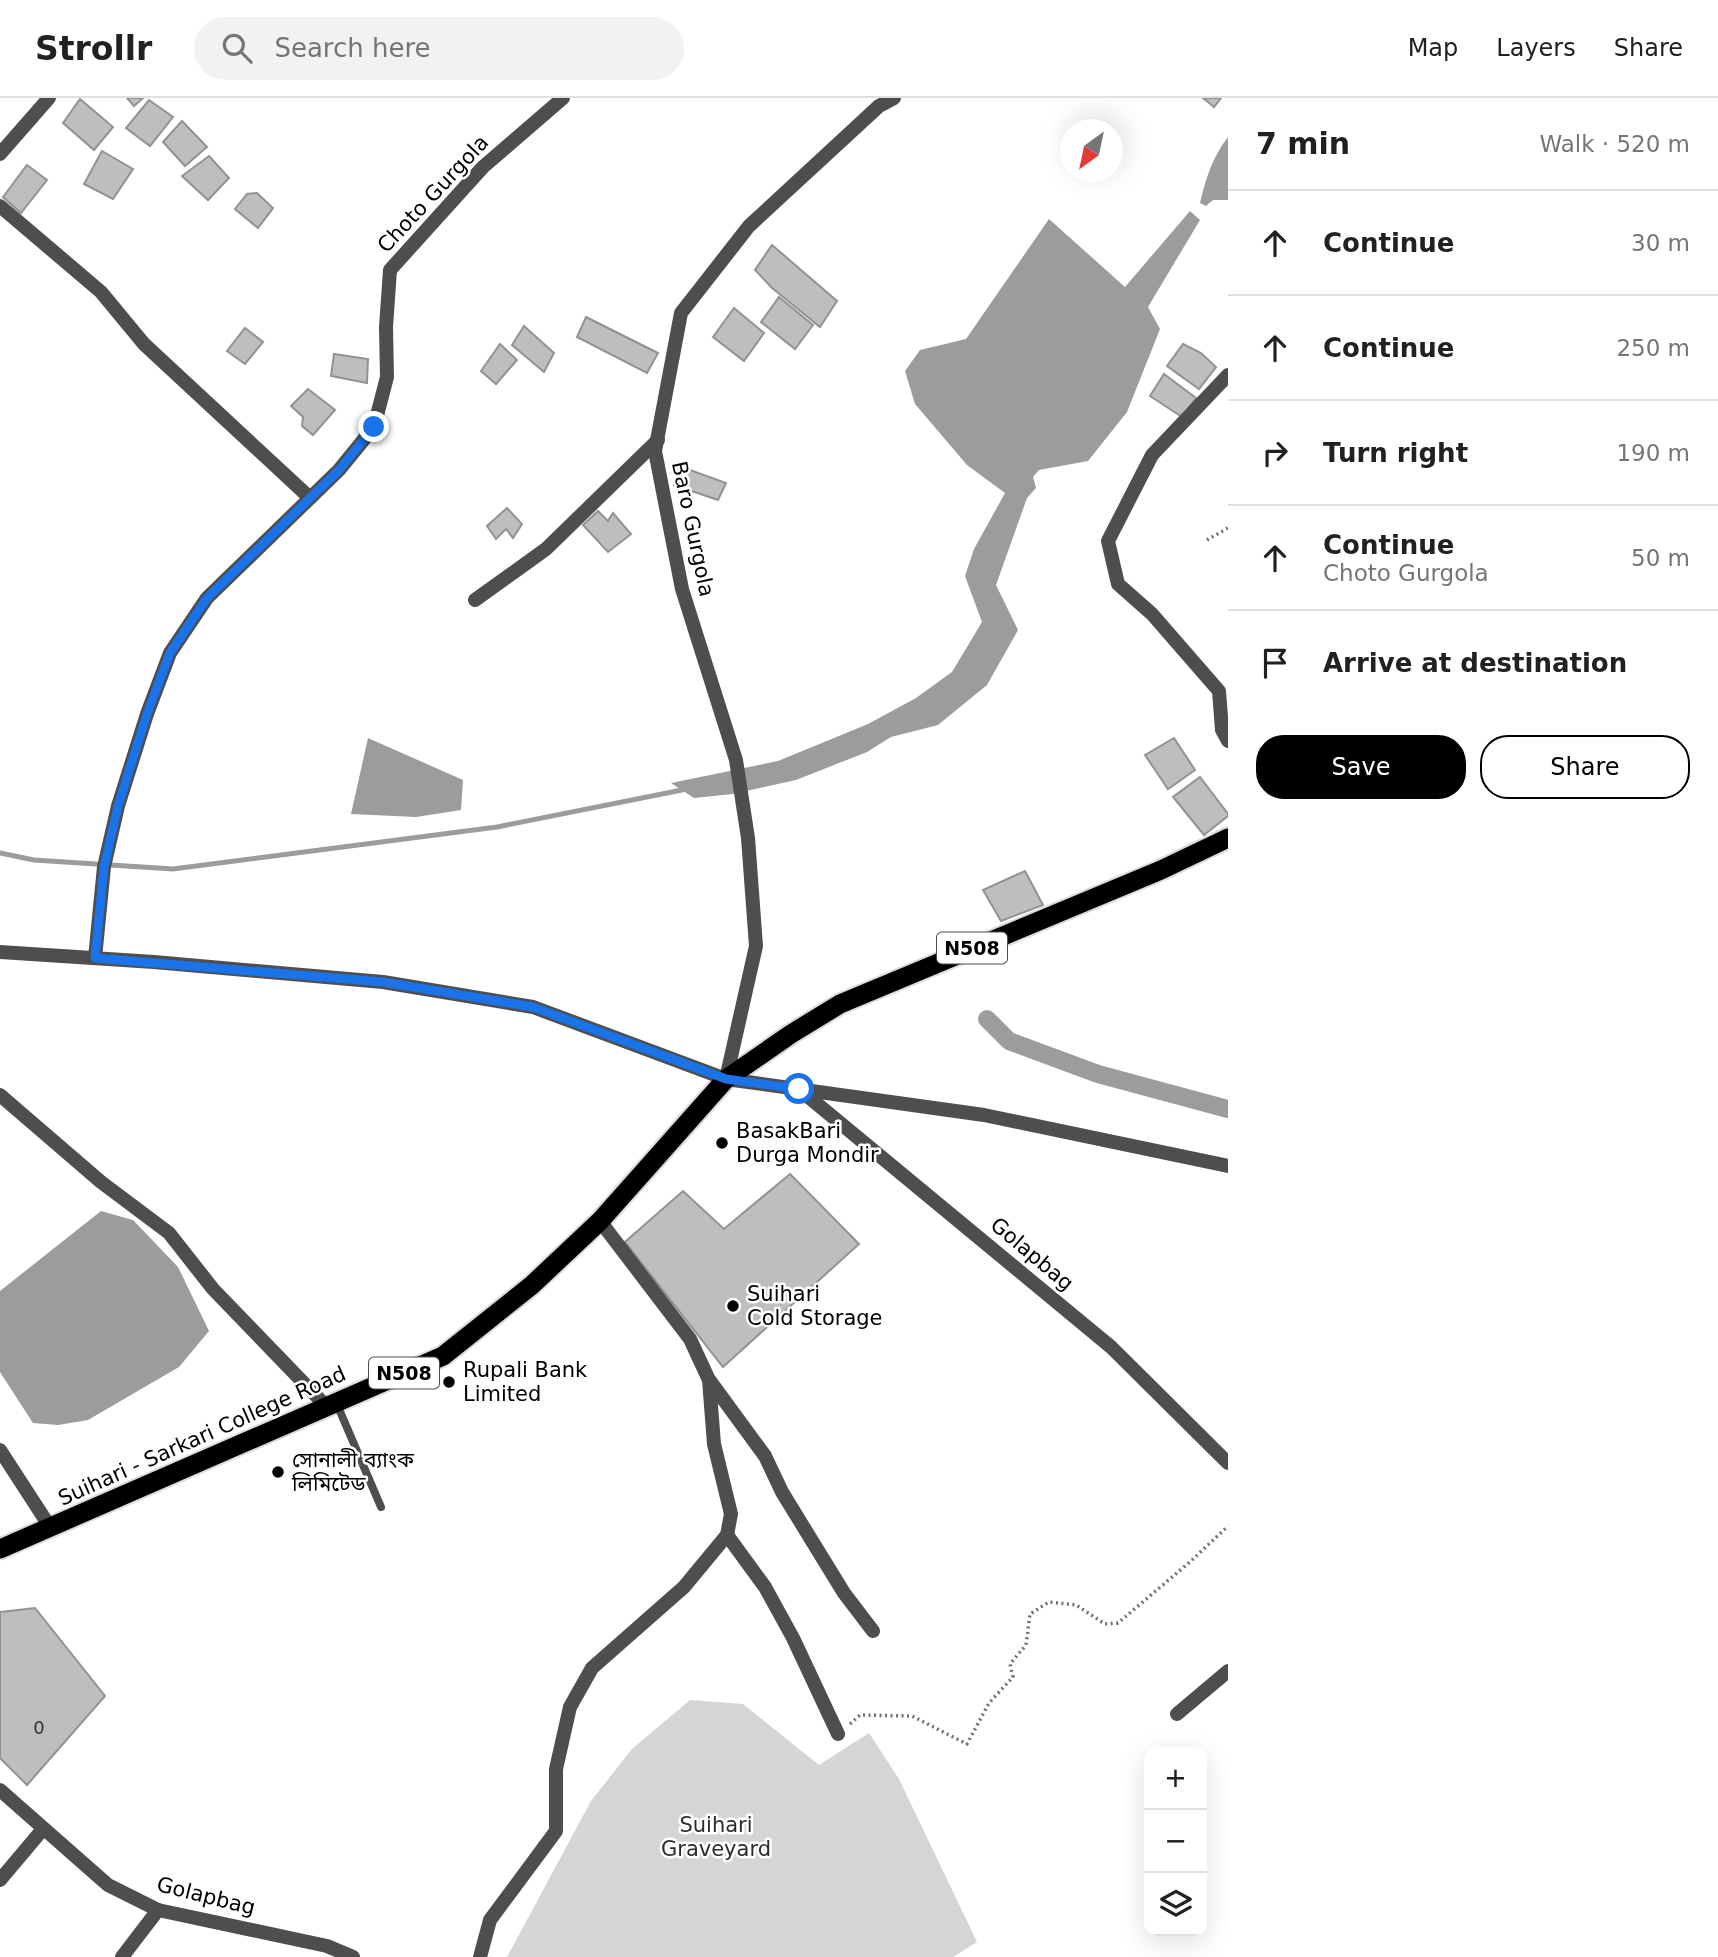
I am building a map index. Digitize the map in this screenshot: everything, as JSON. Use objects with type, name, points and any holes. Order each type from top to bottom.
[{"type":"highway","name":"N508","points":[[726,1079],[840,1004],[1161,870],[1228,838]]},
{"type":"highway","name":"Suihari - Sarkari College Road","points":[[0,1549],[443,1356],[532,1285],[600,1221],[726,1079]]},
{"type":"street","points":[[0,155],[49,98]]},
{"type":"street","name":"Choto Gurgola","points":[[95,958],[102,884],[118,806],[147,714],[170,653],[207,598],[339,470],[374,427],[387,377],[386,327],[390,270],[483,167],[563,98]]},
{"type":"street","name":"Baro Gurgola","points":[[726,1079],[756,946],[748,838],[736,760],[682,589],[656,451],[657,440],[681,313],[749,226],[879,106],[894,98]]},
{"type":"street","points":[[0,206],[101,292],[144,344],[310,498]]},
{"type":"street","points":[[1228,375],[1152,455],[1108,541],[1118,584],[1152,614],[1219,691],[1222,730],[1228,741]]},
{"type":"street","points":[[475,600],[546,549],[657,440]]},
{"type":"street","points":[[0,952],[383,982],[533,1007],[726,1079],[984,1115],[1228,1166]]},
{"type":"street","name":"Golapbag","points":[[799,1089],[1111,1347],[1228,1463]]},
{"type":"street","points":[[0,1095],[101,1182],[169,1233],[213,1289],[331,1404]]},
{"type":"street","points":[[600,1221],[690,1339],[709,1380],[765,1456],[782,1492],[844,1593],[873,1631]]},
{"type":"street","points":[[480,1957],[490,1920],[556,1831],[556,1769],[570,1707],[592,1668],[684,1587],[727,1535],[731,1514],[715,1444],[709,1380]]},
{"type":"street","points":[[0,1450],[50,1527]]},
{"type":"street","points":[[727,1535],[765,1587],[793,1638],[838,1734]]},
{"type":"street","points":[[1177,1714],[1228,1671]]},
{"type":"street","name":"Golapbag","points":[[0,1790],[108,1885],[158,1910],[327,1945],[353,1957]]},
{"type":"street","points":[[0,1880],[43,1829]]},
{"type":"street","points":[[122,1957],[158,1910]]},
{"type":"lane","points":[[331,1404],[381,1507]]},
{"type":"path","points":[[1207,540],[1228,528]]},
{"type":"path","points":[[838,1734],[860,1715],[912,1716],[967,1744],[989,1703],[1013,1677],[1010,1664],[1026,1645],[1030,1614],[1049,1602],[1076,1605],[1105,1624],[1118,1623],[1228,1526]]},
{"type":"green space","name":"Suihari Graveyard","points":[[690,1700],[743,1704],[819,1765],[869,1733],[899,1779],[977,1942],[953,1957],[507,1957],[591,1801],[632,1749]]},
{"type":"shaded area","points":[[1228,137],[1228,200],[1213,200],[1206,206],[1200,203],[1207,177]]},
{"type":"shaded area","points":[[1190,211],[1200,220],[1148,307],[1160,329],[1127,412],[1088,461],[1039,470],[1033,477],[1036,488],[1027,498],[996,585],[1018,630],[987,685],[938,725],[891,737],[867,752],[796,780],[733,794],[694,798],[671,783],[778,761],[868,724],[916,698],[952,672],[982,622],[965,576],[974,549],[1005,493],[967,465],[915,404],[905,371],[920,350],[966,339],[1049,219],[1125,287]]},
{"type":"shaded area","points":[[368,738],[463,780],[461,810],[416,817],[351,814]]},
{"type":"shaded area","points":[[101,1211],[133,1220],[178,1267],[209,1331],[179,1367],[88,1420],[58,1425],[33,1423],[0,1372],[0,1291]]},
{"type":"building","points":[[127,98],[143,98],[134,106]]},
{"type":"building","points":[[1203,98],[1221,98],[1214,107]]},
{"type":"building","points":[[80,99],[113,127],[94,150],[63,123]]},
{"type":"building","points":[[149,100],[173,117],[150,146],[126,128]]},
{"type":"building","points":[[182,121],[207,147],[185,166],[163,142]]},
{"type":"building","points":[[102,151],[133,169],[113,199],[84,184]]},
{"type":"building","points":[[209,156],[229,178],[208,200],[182,176]]},
{"type":"building","points":[[27,165],[47,180],[21,213],[3,197]]},
{"type":"building","points":[[257,193],[273,208],[258,228],[235,209],[247,194]]},
{"type":"building","points":[[772,245],[837,301],[820,327],[772,288],[755,270]]},
{"type":"building","points":[[779,297],[813,325],[795,349],[761,322]]},
{"type":"building","points":[[734,308],[764,333],[744,361],[713,337]]},
{"type":"building","points":[[586,317],[658,353],[647,373],[577,337]]},
{"type":"building","points":[[524,326],[554,353],[544,372],[512,345]]},
{"type":"building","points":[[245,328],[263,342],[245,364],[227,351]]},
{"type":"building","points":[[500,344],[517,360],[496,384],[481,371]]},
{"type":"building","points":[[1183,344],[1201,353],[1216,367],[1199,389],[1167,366]]},
{"type":"building","points":[[334,354],[368,359],[367,383],[331,376]]},
{"type":"building","points":[[1164,374],[1196,398],[1182,417],[1150,396]]},
{"type":"building","points":[[308,389],[335,410],[313,435],[302,426],[303,417],[291,406]]},
{"type":"building","points":[[679,466],[726,483],[718,500],[674,485]]},
{"type":"building","points":[[507,508],[522,524],[513,538],[506,529],[496,539],[487,526]]},
{"type":"building","points":[[598,511],[608,521],[613,513],[631,534],[608,552],[583,525]]},
{"type":"building","points":[[1174,738],[1195,770],[1168,789],[1145,755]]},
{"type":"building","points":[[1200,777],[1228,814],[1204,835],[1173,797]]},
{"type":"building","points":[[1025,871],[1043,905],[1001,921],[983,890]]},
{"type":"building","name":"Suihari Cold Storage","points":[[790,1174],[859,1244],[723,1367],[625,1242],[683,1191],[724,1229]]},
{"type":"building","points":[[35,1608],[105,1696],[27,1785],[0,1758],[0,1612]]},
{"type":"waterway","points":[[0,853],[34,860],[173,869],[497,827],[682,790]]},
{"type":"waterway","points":[[987,1019],[1009,1041],[1098,1074],[1228,1109]]},
{"type":"place","name":"BasakBari Durga Mondir","points":[[722,1143]]},
{"type":"place","name":"Suihari Cold Storage","points":[[733,1306]]},
{"type":"place","name":"Rupali Bank Limited","points":[[449,1382]]},
{"type":"place","name":"সোনালী ব্যাংক লিমিটেড","points":[[278,1472]]},
{"type":"route","points":[[374,427],[339,470],[207,598],[170,653],[147,714],[118,806],[104,867],[95,958],[383,982],[533,1007],[726,1079],[799,1089]]}]
